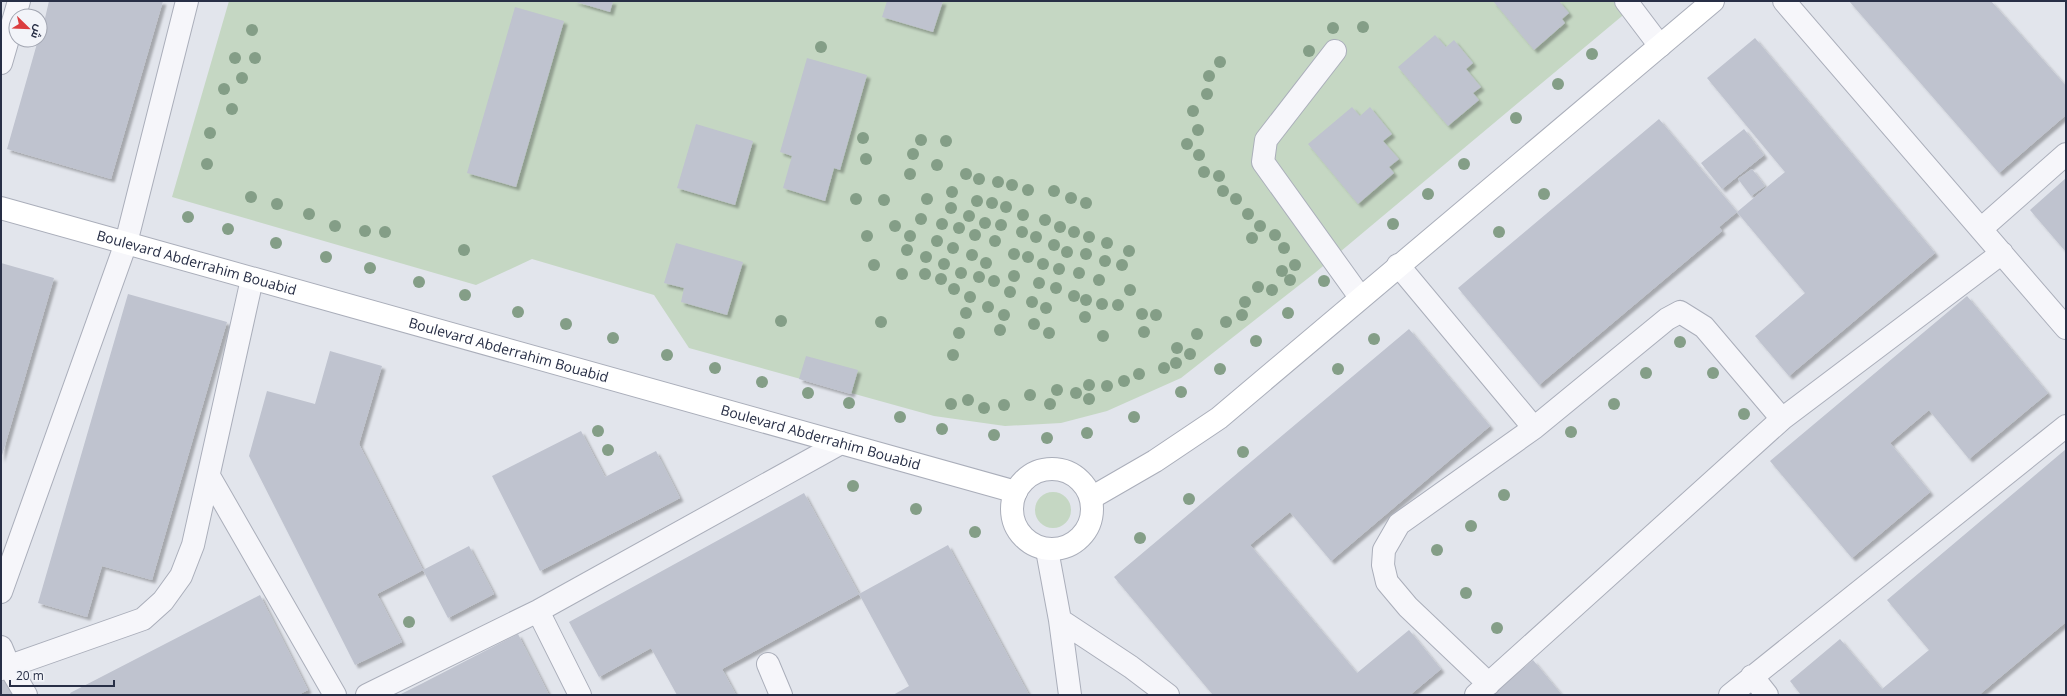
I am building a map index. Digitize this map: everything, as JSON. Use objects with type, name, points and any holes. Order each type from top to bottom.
[{"type":"street","points":[[1,63],[19,1]]},
{"type":"street","points":[[1,592],[126,243],[187,1]]},
{"type":"street","points":[[1626,1],[1660,46]]},
{"type":"street","points":[[1091,498],[1155,461],[1220,418],[1398,265],[1713,1]]},
{"type":"street","points":[[1784,1],[2066,328]]},
{"type":"street","points":[[1335,51],[1266,140],[1263,162],[1360,298]]},
{"type":"street","points":[[1981,229],[2066,154]]},
{"type":"street","name":"Boulevard Abderrahim Bouabid","points":[[1,208],[1016,492]]},
{"type":"street","points":[[1782,420],[1704,327],[1680,312],[1667,319],[1534,428],[1399,524],[1384,550],[1383,565],[1387,582],[1482,689],[1782,420],[2002,253]]},
{"type":"street","points":[[1398,265],[1534,428]]},
{"type":"street","points":[[26,695],[4,661],[143,619],[162,601],[181,576],[193,545],[252,279]]},
{"type":"street","points":[[1730,695],[2066,426]]},
{"type":"street","points":[[367,695],[538,611],[841,444]]},
{"type":"street","points":[[1056,469],[1071,473],[1084,484],[1091,498],[1093,509],[1091,521],[1086,531],[1079,540],[1064,548],[1047,550],[1025,539],[1017,529],[1013,517],[1012,505],[1016,492],[1026,479],[1039,471],[1056,469]]},
{"type":"street","points":[[209,476],[334,695]]},
{"type":"street","points":[[1047,550],[1060,620],[1070,695]]},
{"type":"street","points":[[538,611],[580,695]]},
{"type":"street","points":[[1060,620],[1131,666],[1168,695]]},
{"type":"street","points":[[768,664],[781,695]]},
{"type":"street","points":[[1752,676],[1768,695]]},
{"type":"green space","points":[[229,1],[1640,1],[1316,272],[1181,378],[1107,411],[1061,423],[1005,426],[934,416],[689,348],[654,295],[532,259],[476,285],[172,197]]},
{"type":"green space","points":[[1057,492],[1066,497],[1070,503],[1070,517],[1066,523],[1057,528],[1049,528],[1040,523],[1036,517],[1035,506],[1040,497],[1046,493]]},
{"type":"building","points":[[49,1],[163,1],[111,179],[7,149],[36,48],[48,48],[47,8]]},
{"type":"building","points":[[573,1],[613,1],[610,12]]},
{"type":"building","points":[[887,1],[943,1],[933,32],[882,17]]},
{"type":"building","points":[[1493,1],[1559,1],[1569,13],[1562,19],[1565,23],[1534,50]]},
{"type":"building","points":[[1849,1],[1991,1],[2066,86],[2066,115],[1999,173]]},
{"type":"building","points":[[515,7],[564,21],[516,187],[467,173]]},
{"type":"building","points":[[1435,35],[1446,47],[1454,40],[1473,63],[1466,69],[1481,87],[1473,93],[1479,100],[1448,126],[1398,67]]},
{"type":"building","points":[[1755,38],[1935,253],[1789,376],[1755,336],[1805,293],[1737,212],[1785,172],[1707,78]]},
{"type":"building","points":[[807,58],[867,75],[840,170],[834,168],[825,201],[783,188],[792,156],[780,152]]},
{"type":"building","points":[[1352,107],[1360,116],[1370,107],[1392,134],[1383,141],[1399,159],[1389,167],[1394,173],[1358,204],[1308,144]]},
{"type":"building","points":[[1659,119],[1737,212],[1719,227],[1722,231],[1539,385],[1458,288]]},
{"type":"building","points":[[696,124],[753,141],[735,205],[677,188]]},
{"type":"building","points":[[1744,129],[1764,155],[1722,189],[1701,163]]},
{"type":"building","points":[[1752,169],[1765,186],[1751,196],[1738,179]]},
{"type":"building","points":[[2066,178],[2066,252],[2030,210]]},
{"type":"building","points":[[676,243],[743,262],[727,315],[681,302],[684,288],[664,283]]},
{"type":"building","points":[[1,263],[54,278],[1,459]]},
{"type":"building","points":[[128,294],[227,322],[152,580],[102,566],[87,617],[38,603]]},
{"type":"building","points":[[1967,296],[2048,393],[1969,459],[1929,410],[1890,443],[1930,492],[1852,558],[1770,461]]},
{"type":"building","points":[[1409,329],[1490,426],[1331,561],[1290,512],[1250,545],[1357,673],[1409,630],[1441,669],[1410,695],[1213,695],[1114,577]]},
{"type":"building","points":[[330,351],[382,366],[359,444],[423,570],[377,594],[402,642],[355,665],[249,456],[267,391],[315,404]]},
{"type":"building","points":[[806,356],[858,370],[851,394],[799,379]]},
{"type":"building","points":[[581,431],[605,477],[656,451],[680,498],[540,571],[492,476]]},
{"type":"building","points":[[2066,449],[2066,622],[1979,695],[1801,695],[1790,681],[1840,639],[1882,689],[1929,650],[1887,600]]},
{"type":"building","points":[[804,493],[859,594],[722,669],[736,695],[677,695],[651,648],[599,677],[569,622]]},
{"type":"building","points":[[948,545],[1029,695],[893,695],[909,686],[859,594]]},
{"type":"building","points":[[469,546],[494,594],[448,618],[423,570]]},
{"type":"building","points":[[260,595],[308,690],[298,695],[71,695],[70,693]]},
{"type":"building","points":[[518,634],[549,695],[399,695],[423,683]]},
{"type":"building","points":[[1533,660],[1562,695],[1492,695]]},
{"type":"building","points":[[4,679],[12,695],[1,695],[1,680]]}]
